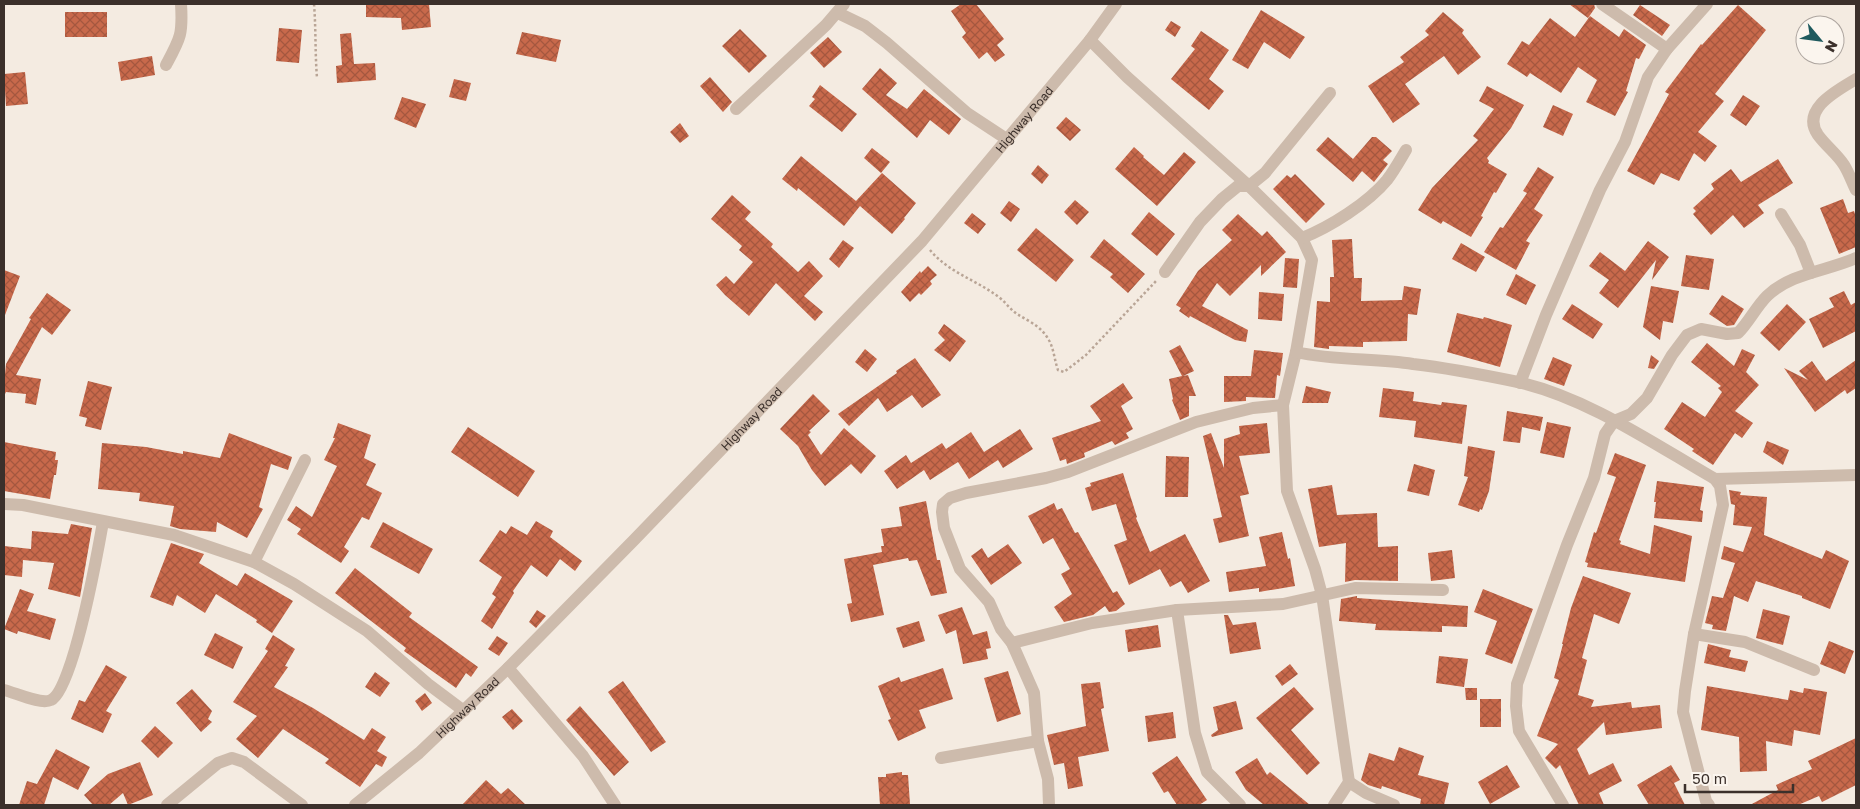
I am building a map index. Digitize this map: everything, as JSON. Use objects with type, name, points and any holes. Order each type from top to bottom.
[{"type":"street","points":[[166,65],[180,39],[182,22],[181,4]]},
{"type":"street","name":"Highway Road","points":[[362,803],[419,754],[508,668],[922,241],[1090,40],[1116,4]]},
{"type":"street","points":[[1602,4],[1667,49]]},
{"type":"street","points":[[1520,383],[1546,315],[1600,190],[1625,142],[1648,77],[1667,49],[1707,4]]},
{"type":"street","points":[[736,109],[841,9],[887,43],[968,113],[1008,140]]},
{"type":"street","points":[[1090,40],[1127,77],[1249,186],[1302,238],[1312,260],[1296,352],[1283,405],[1287,491],[1315,569],[1322,595],[1348,782],[1334,805]]},
{"type":"street","points":[[1856,79],[1830,94],[1817,108],[1814,127],[1818,136],[1844,164],[1856,190]]},
{"type":"street","points":[[1165,272],[1200,222],[1222,199],[1238,186],[1249,186],[1265,173],[1330,92]]},
{"type":"street","points":[[1302,238],[1317,232],[1360,204],[1386,180],[1406,150]]},
{"type":"street","points":[[1781,214],[1800,245],[1811,272]]},
{"type":"street","points":[[1563,805],[1519,731],[1516,706],[1517,684],[1567,545],[1594,478],[1605,434],[1614,421],[1631,414],[1647,398],[1672,355],[1687,335],[1700,329],[1727,334],[1738,333],[1767,296],[1783,285],[1811,272],[1837,267],[1856,258]]},
{"type":"street","points":[[1296,352],[1317,357],[1413,364],[1520,383],[1568,398],[1614,421],[1715,479],[1720,486],[1723,505],[1694,634],[1685,690],[1684,712],[1706,801],[1709,805]]},
{"type":"street","points":[[1048,805],[1048,779],[1038,741],[1034,693],[1012,643],[1002,629],[988,602],[960,570],[944,528],[943,504],[950,498],[966,493],[1068,472],[1196,422],[1253,408],[1283,405]]},
{"type":"street","points":[[254,562],[305,460]]},
{"type":"street","points":[[1715,479],[1856,475]]},
{"type":"street","points":[[4,504],[23,505],[174,535],[254,562],[294,584],[367,631],[428,684],[464,711]]},
{"type":"street","points":[[4,690],[45,702],[54,699],[60,692],[70,668],[89,597],[103,522]]},
{"type":"street","points":[[1012,643],[1092,623],[1177,610],[1283,604],[1355,588],[1444,590]]},
{"type":"street","points":[[1177,610],[1195,732],[1207,772],[1240,805]]},
{"type":"street","points":[[1694,634],[1745,642],[1814,670]]},
{"type":"street","points":[[508,668],[582,756],[615,805]]},
{"type":"street","points":[[940,758],[1038,741]]},
{"type":"street","points":[[167,805],[218,763],[232,758],[244,762],[302,805]]},
{"type":"street","points":[[1348,782],[1366,793],[1394,805]]},
{"type":"path","points":[[314,4],[316,28],[314,47],[317,78]]},
{"type":"path","points":[[922,241],[938,260],[1001,299],[1007,307],[1032,322],[1048,337],[1058,370],[1064,372],[1086,355],[1165,272]]},
{"type":"building","points":[[366,4],[429,4],[431,27],[402,30],[401,18],[366,17]]},
{"type":"building","points":[[961,4],[976,4],[1004,39],[997,45],[1005,55],[995,62],[987,52],[979,59],[962,37],[966,33],[951,11]]},
{"type":"building","points":[[1569,4],[1594,4],[1595,8],[1588,18]]},
{"type":"building","points":[[1640,5],[1670,25],[1662,36],[1633,15]]},
{"type":"building","points":[[1738,5],[1766,30],[1715,94],[1724,101],[1698,132],[1717,146],[1705,162],[1694,153],[1679,181],[1661,173],[1654,185],[1627,171],[1669,94],[1665,92],[1701,44]]},
{"type":"building","points":[[1261,10],[1305,37],[1290,59],[1264,42],[1248,69],[1232,60]]},
{"type":"building","points":[[65,12],[107,12],[107,37],[65,37]]},
{"type":"building","points":[[1443,12],[1464,30],[1462,33],[1481,57],[1458,75],[1444,56],[1405,84],[1420,104],[1393,123],[1368,86],[1404,62],[1400,57],[1429,35],[1425,31]]},
{"type":"building","points":[[1590,16],[1619,37],[1624,29],[1646,45],[1639,59],[1636,58],[1626,91],[1628,92],[1615,116],[1586,102],[1597,80],[1578,67],[1561,93],[1530,73],[1527,77],[1507,64],[1522,41],[1529,45],[1550,18],[1575,37]]},
{"type":"building","points":[[1171,21],[1181,27],[1175,37],[1165,30]]},
{"type":"building","points":[[279,28],[302,30],[299,63],[276,61]]},
{"type":"building","points":[[740,29],[767,56],[749,73],[722,46]]},
{"type":"building","points":[[1201,31],[1229,50],[1209,79],[1224,91],[1209,110],[1171,79],[1195,49],[1191,46]]},
{"type":"building","points":[[522,32],[561,40],[556,62],[516,54]]},
{"type":"building","points":[[351,33],[354,64],[375,63],[376,80],[337,83],[336,66],[342,65],[340,34]]},
{"type":"building","points":[[828,37],[842,52],[824,68],[810,53]]},
{"type":"building","points":[[152,56],[155,75],[121,81],[118,62]]},
{"type":"building","points":[[880,68],[897,83],[886,95],[907,109],[924,89],[961,119],[949,135],[930,120],[917,138],[862,89]]},
{"type":"building","points":[[25,72],[28,104],[6,106],[4,74]]},
{"type":"building","points":[[710,77],[732,102],[723,112],[700,86]]},
{"type":"building","points":[[454,79],[471,83],[466,101],[449,97]]},
{"type":"building","points":[[820,85],[857,114],[842,132],[809,106],[815,99],[812,97]]},
{"type":"building","points":[[1487,86],[1524,105],[1511,128],[1487,158],[1488,163],[1507,174],[1496,193],[1494,192],[1481,216],[1483,217],[1471,237],[1443,221],[1441,224],[1418,210],[1432,188],[1478,140],[1473,136],[1494,109],[1479,101]]},
{"type":"building","points":[[1743,95],[1760,106],[1746,126],[1730,115]]},
{"type":"building","points":[[402,97],[426,104],[416,128],[394,119]]},
{"type":"building","points":[[1553,105],[1573,114],[1563,136],[1543,127]]},
{"type":"building","points":[[1066,117],[1081,130],[1070,141],[1056,128]]},
{"type":"building","points":[[680,123],[689,136],[680,143],[670,132]]},
{"type":"building","points":[[1328,137],[1353,159],[1372,137],[1376,137],[1392,151],[1383,160],[1388,164],[1374,182],[1362,171],[1353,182],[1316,150]]},
{"type":"building","points":[[1134,147],[1164,175],[1184,152],[1196,162],[1157,206],[1115,169]]},
{"type":"building","points":[[872,148],[890,162],[881,173],[864,158]]},
{"type":"building","points":[[801,156],[856,201],[882,173],[916,203],[892,234],[860,206],[844,226],[798,188],[797,191],[782,179]]},
{"type":"building","points":[[1778,159],[1793,183],[1758,205],[1764,213],[1744,228],[1733,215],[1711,235],[1693,214],[1696,211],[1693,208],[1714,189],[1711,184],[1731,169],[1741,182]]},
{"type":"building","points":[[1038,165],[1049,175],[1042,184],[1031,174]]},
{"type":"building","points":[[1538,167],[1554,177],[1534,209],[1543,215],[1526,241],[1530,243],[1516,270],[1484,252],[1500,227],[1503,228],[1527,193],[1523,191]]},
{"type":"building","points":[[1295,174],[1325,204],[1306,223],[1273,189],[1287,175],[1291,178]]},
{"type":"building","points":[[732,195],[751,212],[745,219],[773,244],[771,247],[798,272],[809,261],[823,276],[804,296],[823,312],[815,321],[776,283],[749,316],[716,285],[726,276],[734,284],[753,262],[739,250],[742,246],[711,219]]},
{"type":"building","points":[[1843,199],[1848,213],[1854,211],[1856,217],[1856,247],[1839,254],[1820,208]]},
{"type":"building","points":[[1075,200],[1089,212],[1077,225],[1064,212]]},
{"type":"building","points":[[1009,201],[1020,209],[1011,222],[1000,213]]},
{"type":"building","points":[[1149,212],[1175,234],[1157,256],[1131,234]]},
{"type":"building","points":[[972,213],[986,224],[978,234],[964,223]]},
{"type":"building","points":[[1238,214],[1262,236],[1267,231],[1286,252],[1261,276],[1261,265],[1230,296],[1217,283],[1202,306],[1248,330],[1246,342],[1235,340],[1190,316],[1189,318],[1179,311],[1181,308],[1176,305],[1198,271],[1232,240],[1222,230]]},
{"type":"building","points":[[1036,228],[1074,260],[1056,282],[1017,250]]},
{"type":"building","points":[[1104,239],[1145,274],[1128,293],[1110,277],[1113,274],[1090,257]]},
{"type":"building","points":[[1352,239],[1354,278],[1362,278],[1361,301],[1402,300],[1404,286],[1421,289],[1417,315],[1408,314],[1407,341],[1363,342],[1363,347],[1329,346],[1329,349],[1314,347],[1317,301],[1330,302],[1330,277],[1334,277],[1332,240]]},
{"type":"building","points":[[843,240],[854,248],[839,268],[829,259]]},
{"type":"building","points":[[1648,241],[1669,257],[1652,280],[1656,260],[1618,308],[1599,293],[1609,280],[1589,266],[1600,252],[1625,271]]},
{"type":"building","points":[[1461,243],[1485,257],[1476,272],[1452,259]]},
{"type":"building","points":[[1686,255],[1714,259],[1709,290],[1681,286]]},
{"type":"building","points":[[1285,258],[1299,259],[1297,288],[1283,287]]},
{"type":"building","points":[[928,266],[937,275],[930,281],[932,284],[921,295],[919,293],[910,302],[901,292],[920,271],[921,273]]},
{"type":"building","points":[[4,270],[20,276],[5,315],[4,315]]},
{"type":"building","points":[[1516,274],[1536,285],[1526,305],[1506,295]]},
{"type":"building","points":[[1651,286],[1679,291],[1673,323],[1663,321],[1660,340],[1643,327]]},
{"type":"building","points":[[1844,291],[1851,305],[1856,302],[1856,331],[1823,348],[1809,319],[1834,307],[1829,298]]},
{"type":"building","points":[[1259,292],[1284,294],[1282,321],[1258,319]]},
{"type":"building","points":[[47,293],[71,310],[52,335],[42,327],[16,375],[41,379],[36,405],[25,403],[26,394],[6,392],[4,396],[4,384],[6,364],[31,319],[29,318]]},
{"type":"building","points":[[1722,295],[1744,309],[1734,325],[1727,326],[1709,314]]},
{"type":"building","points":[[1572,304],[1603,324],[1593,339],[1562,319]]},
{"type":"building","points":[[1787,304],[1806,322],[1779,351],[1760,333]]},
{"type":"building","points":[[1457,313],[1483,319],[1484,317],[1512,325],[1500,367],[1447,352]]},
{"type":"building","points":[[944,324],[966,341],[950,362],[934,350],[945,340],[938,333]]},
{"type":"building","points":[[1707,343],[1734,366],[1742,349],[1755,355],[1746,372],[1759,385],[1735,411],[1753,423],[1742,438],[1735,433],[1713,465],[1692,451],[1694,449],[1664,429],[1682,402],[1705,417],[1722,392],[1718,388],[1721,386],[1691,362]]},
{"type":"building","points":[[1180,345],[1194,371],[1183,376],[1188,375],[1196,396],[1189,396],[1189,416],[1180,420],[1172,400],[1169,379],[1182,376],[1169,351]]},
{"type":"building","points":[[865,349],[877,359],[867,372],[855,362]]},
{"type":"building","points":[[1254,350],[1283,353],[1280,376],[1277,375],[1275,398],[1246,397],[1246,401],[1224,402],[1224,376],[1251,376]]},
{"type":"building","points":[[1651,355],[1659,361],[1654,369],[1648,368]]},
{"type":"building","points":[[1553,357],[1572,365],[1564,386],[1544,379]]},
{"type":"building","points":[[915,358],[941,395],[922,408],[912,395],[887,412],[878,398],[849,426],[838,414],[897,373],[896,371]]},
{"type":"building","points":[[1856,360],[1856,388],[1847,394],[1845,390],[1815,412],[1784,368],[1808,380],[1799,371],[1812,361],[1826,381]]},
{"type":"building","points":[[88,381],[112,387],[101,430],[85,426],[87,418],[79,416]]},
{"type":"building","points":[[1123,383],[1133,398],[1121,406],[1133,429],[1126,433],[1129,438],[1115,445],[1112,441],[1084,453],[1085,457],[1067,464],[1066,459],[1060,461],[1052,438],[1101,421],[1090,406]]},
{"type":"building","points":[[1306,386],[1331,392],[1328,403],[1302,403]]},
{"type":"building","points":[[1383,388],[1414,392],[1413,401],[1441,405],[1442,402],[1467,405],[1462,444],[1414,437],[1416,421],[1379,417]]},
{"type":"building","points":[[813,394],[830,411],[809,431],[811,432],[808,435],[821,455],[844,428],[876,456],[861,474],[851,464],[825,486],[812,470],[798,446],[780,429]]},
{"type":"building","points":[[1507,411],[1543,417],[1540,431],[1522,427],[1520,443],[1503,441]]},
{"type":"building","points":[[1547,422],[1571,427],[1564,458],[1540,453]]},
{"type":"building","points":[[338,423],[371,435],[364,458],[376,464],[366,485],[382,493],[369,520],[362,517],[344,547],[349,551],[341,563],[297,534],[301,529],[287,520],[296,506],[312,517],[337,466],[324,460],[335,438],[333,438]]},
{"type":"building","points":[[1267,423],[1270,453],[1239,456],[1249,494],[1240,496],[1249,536],[1219,543],[1213,519],[1222,517],[1203,436],[1211,433],[1224,468],[1224,439],[1240,434],[1239,426]]},
{"type":"building","points":[[468,427],[535,471],[518,497],[451,452]]},
{"type":"building","points":[[1020,429],[1033,449],[1003,468],[998,460],[969,479],[958,462],[930,480],[924,470],[897,489],[884,471],[906,455],[911,463],[942,443],[946,449],[971,432],[984,452]]},
{"type":"building","points":[[229,433],[292,457],[288,470],[271,464],[259,507],[263,509],[247,538],[217,522],[216,532],[180,529],[170,526],[174,506],[139,501],[140,493],[98,489],[102,443],[146,447],[183,454],[183,451],[220,458]]},
{"type":"building","points":[[1767,441],[1789,450],[1783,465],[1763,452]]},
{"type":"building","points":[[4,442],[56,452],[55,460],[58,460],[50,499],[4,491]]},
{"type":"building","points":[[1468,446],[1495,451],[1489,491],[1482,510],[1480,509],[1479,512],[1458,505],[1468,477],[1464,476]]},
{"type":"building","points":[[1615,453],[1646,465],[1619,540],[1621,541],[1620,544],[1650,554],[1654,525],[1692,536],[1685,582],[1587,567],[1588,563],[1585,562],[1594,532],[1596,533],[1616,477],[1607,474]]},
{"type":"building","points":[[1166,456],[1189,457],[1188,497],[1165,497]]},
{"type":"building","points":[[1414,464],[1435,470],[1429,496],[1407,491]]},
{"type":"building","points":[[1123,473],[1136,518],[1150,552],[1185,534],[1210,581],[1188,593],[1181,581],[1170,587],[1160,569],[1129,585],[1114,545],[1127,540],[1116,504],[1092,511],[1085,488],[1091,486],[1090,483]]},
{"type":"building","points":[[1657,481],[1704,487],[1700,510],[1703,511],[1702,522],[1654,518]]},
{"type":"building","points":[[1332,485],[1337,515],[1377,513],[1378,547],[1398,546],[1398,581],[1355,580],[1345,582],[1346,543],[1319,547],[1308,489]]},
{"type":"building","points":[[1729,490],[1741,492],[1740,495],[1767,497],[1764,535],[1822,559],[1826,550],[1849,561],[1830,609],[1802,598],[1802,596],[1756,581],[1748,602],[1734,596],[1726,631],[1712,629],[1713,625],[1705,623],[1712,596],[1723,598],[1735,563],[1721,559],[1724,546],[1743,552],[1752,527],[1733,525],[1735,505],[1731,504]]},
{"type":"building","points":[[926,501],[937,560],[940,560],[947,593],[931,596],[917,560],[909,561],[908,558],[873,565],[884,615],[851,622],[847,604],[852,603],[844,559],[882,552],[881,546],[884,546],[881,529],[902,526],[899,507]]},
{"type":"building","points":[[1054,503],[1057,510],[1062,508],[1075,533],[1078,532],[1113,593],[1117,591],[1125,604],[1116,611],[1109,612],[1105,606],[1093,615],[1064,622],[1054,607],[1072,594],[1061,574],[1070,569],[1053,538],[1043,544],[1028,516]]},
{"type":"building","points":[[536,521],[553,531],[550,537],[582,561],[575,571],[560,559],[547,577],[531,565],[513,591],[514,593],[492,629],[481,621],[496,597],[492,594],[502,577],[479,561],[500,530],[506,534],[511,526],[527,535]]},
{"type":"building","points":[[383,522],[433,549],[419,574],[370,547]]},
{"type":"building","points":[[71,524],[92,528],[80,597],[48,589],[54,563],[23,560],[22,577],[4,575],[4,546],[31,549],[32,531],[68,534]]},
{"type":"building","points":[[1282,532],[1288,559],[1290,558],[1295,586],[1259,592],[1259,588],[1229,592],[1226,572],[1266,566],[1259,537]]},
{"type":"building","points":[[171,543],[204,554],[199,563],[237,586],[245,573],[293,601],[272,633],[256,622],[257,620],[216,594],[205,613],[177,595],[173,606],[150,597]]},
{"type":"building","points":[[1008,544],[1022,563],[991,585],[971,556],[982,548],[988,558]]},
{"type":"building","points":[[1452,550],[1455,578],[1431,581],[1428,553]]},
{"type":"building","points":[[355,568],[412,613],[409,617],[478,667],[471,677],[466,673],[456,688],[404,651],[406,648],[335,593]]},
{"type":"building","points":[[1583,576],[1631,593],[1619,624],[1594,614],[1582,658],[1587,660],[1578,695],[1594,700],[1591,707],[1631,702],[1632,708],[1660,705],[1662,728],[1606,735],[1604,722],[1577,749],[1589,775],[1613,763],[1622,781],[1599,793],[1604,805],[1579,805],[1560,765],[1556,769],[1545,758],[1558,744],[1537,736],[1559,680],[1554,678],[1571,608]]},
{"type":"building","points":[[20,589],[34,594],[27,611],[56,619],[50,640],[18,631],[17,634],[4,629]]},
{"type":"building","points":[[1483,589],[1533,609],[1512,664],[1485,654],[1497,621],[1474,612]]},
{"type":"building","points":[[1357,596],[1357,598],[1468,606],[1467,627],[1442,626],[1442,632],[1375,630],[1376,624],[1339,621],[1341,599]]},
{"type":"building","points":[[962,607],[973,635],[987,631],[991,648],[986,649],[988,659],[963,664],[956,630],[946,634],[938,615]]},
{"type":"building","points":[[1763,609],[1790,616],[1783,645],[1756,638]]},
{"type":"building","points":[[537,610],[546,616],[536,628],[529,622]]},
{"type":"building","points":[[1224,615],[1228,615],[1233,625],[1256,622],[1261,649],[1230,654]]},
{"type":"building","points":[[919,621],[925,641],[903,648],[896,628]]},
{"type":"building","points":[[1158,625],[1161,647],[1128,652],[1125,630]]},
{"type":"building","points":[[215,633],[243,647],[233,669],[204,655]]},
{"type":"building","points":[[273,635],[295,649],[285,666],[288,667],[274,687],[313,708],[364,740],[372,728],[386,737],[377,751],[387,757],[382,767],[376,764],[360,787],[325,763],[329,759],[283,729],[258,758],[236,739],[257,716],[233,702],[268,651],[265,649]]},
{"type":"building","points":[[497,636],[508,643],[499,656],[488,649]]},
{"type":"building","points":[[1829,641],[1854,651],[1845,674],[1820,664]]},
{"type":"building","points":[[1708,644],[1731,650],[1729,657],[1748,661],[1745,672],[1704,663]]},
{"type":"building","points":[[1439,656],[1468,659],[1464,687],[1436,683]]},
{"type":"building","points":[[1290,664],[1298,674],[1282,686],[1275,676]]},
{"type":"building","points":[[106,665],[127,677],[106,711],[112,714],[103,733],[71,719],[79,700],[85,702]]},
{"type":"building","points":[[943,668],[953,699],[919,710],[926,728],[898,741],[888,720],[891,719],[878,686],[899,677],[901,682]]},
{"type":"building","points":[[1008,671],[1021,714],[997,722],[984,678]]},
{"type":"building","points":[[375,672],[390,683],[380,697],[365,687]]},
{"type":"building","points":[[623,681],[666,742],[651,752],[608,692]]},
{"type":"building","points":[[1100,682],[1104,708],[1101,709],[1109,751],[1078,757],[1083,786],[1068,789],[1064,763],[1054,765],[1047,735],[1086,726],[1081,684]]},
{"type":"building","points":[[1707,686],[1788,700],[1790,690],[1803,693],[1804,688],[1827,692],[1820,735],[1794,730],[1792,746],[1766,741],[1767,771],[1740,772],[1739,737],[1701,730]]},
{"type":"building","points":[[1294,687],[1314,709],[1291,730],[1320,763],[1307,775],[1256,718]]},
{"type":"building","points":[[1465,688],[1477,688],[1477,700],[1466,700]]},
{"type":"building","points":[[192,689],[212,711],[208,719],[212,722],[201,732],[176,703]]},
{"type":"building","points":[[425,693],[432,703],[422,711],[415,701]]},
{"type":"building","points":[[1480,699],[1501,699],[1501,727],[1480,727]]},
{"type":"building","points":[[1236,701],[1243,729],[1212,737],[1211,735],[1218,730],[1213,707]]},
{"type":"building","points":[[580,706],[629,762],[614,776],[566,720]]},
{"type":"building","points":[[512,709],[523,721],[513,730],[502,717]]},
{"type":"building","points":[[1173,712],[1176,738],[1148,742],[1145,716]]},
{"type":"building","points":[[155,726],[173,743],[158,758],[141,741]]},
{"type":"building","points":[[1856,738],[1856,785],[1822,802],[1819,796],[1798,805],[1750,805],[1778,790],[1776,785],[1812,769],[1808,761]]},
{"type":"building","points":[[1399,747],[1424,756],[1418,775],[1449,783],[1444,805],[1420,805],[1421,799],[1382,786],[1381,789],[1368,785],[1361,780],[1369,753],[1394,761]]},
{"type":"building","points":[[56,749],[90,767],[78,790],[53,777],[44,805],[19,805],[27,781],[37,784]]},
{"type":"building","points":[[1177,756],[1207,800],[1199,805],[1177,805],[1168,791],[1164,793],[1152,773]]},
{"type":"building","points":[[1257,758],[1267,775],[1270,772],[1310,805],[1264,805],[1246,790],[1235,772]]},
{"type":"building","points":[[140,762],[153,795],[128,805],[123,793],[109,805],[93,805],[84,795],[108,774]]},
{"type":"building","points":[[1507,765],[1520,787],[1490,804],[1478,782]]},
{"type":"building","points":[[1671,765],[1680,780],[1674,783],[1685,805],[1649,805],[1637,785]]},
{"type":"building","points":[[902,772],[902,775],[908,775],[910,804],[880,805],[878,777],[886,777],[886,774]]},
{"type":"building","points":[[486,780],[501,794],[508,788],[526,805],[462,805]]}]
